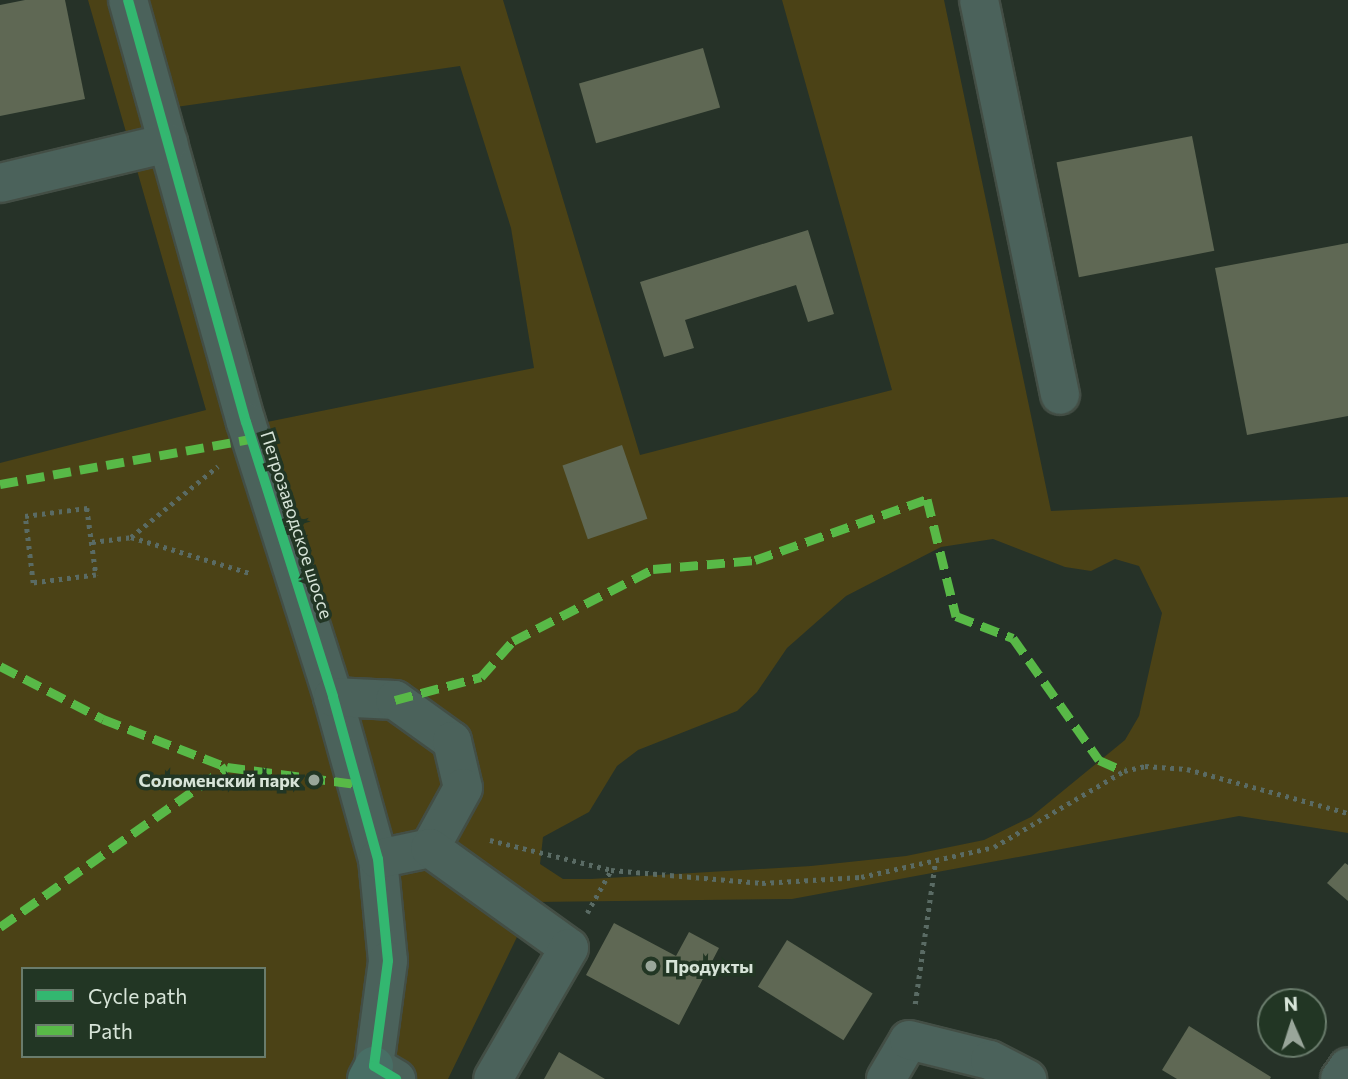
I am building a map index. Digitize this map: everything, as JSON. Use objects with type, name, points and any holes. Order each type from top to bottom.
[{"type":"street","name":"Петрозаводское шоссе","points":[[128,0],[251,439],[333,697],[378,859],[388,961],[379,1075]]},
{"type":"street","points":[[979,0],[1060,395]]},
{"type":"street","points":[[0,183],[168,143]]},
{"type":"street","points":[[333,697],[396,701],[453,741],[463,788],[435,839],[378,859]]},
{"type":"street","points":[[435,839],[569,948],[493,1079]]},
{"type":"street","points":[[886,1079],[909,1040],[990,1060],[1027,1079]]},
{"type":"street","points":[[1340,1079],[1348,1067]]},
{"type":"path","points":[[131,537],[251,439]]},
{"type":"path","points":[[88,508],[92,542],[96,575],[33,583],[25,516],[88,508]]},
{"type":"path","points":[[92,542],[131,537],[299,588]]},
{"type":"path","points":[[435,839],[611,870],[762,883],[861,877],[935,863],[994,847],[1124,771],[1145,766],[1187,769],[1348,813]]},
{"type":"path","points":[[909,1040],[935,863]]},
{"type":"path","points":[[569,948],[611,870]]},
{"type":"shaded area","points":[[88,0],[503,0],[640,455],[892,390],[782,0],[944,0],[1051,511],[1348,497],[1348,833],[1239,816],[792,899],[534,902],[448,1079],[0,1079],[0,463],[206,410]],"holes":[[[460,66],[511,228],[534,368],[262,423],[176,107]],[[993,539],[1065,567],[1091,571],[1115,559],[1139,566],[1162,613],[1139,716],[1125,740],[1031,817],[984,840],[906,856],[811,866],[563,879],[540,864],[543,837],[589,812],[617,766],[638,750],[737,711],[757,692],[787,648],[846,596],[941,547]]]},
{"type":"building","points":[[25,0],[65,0],[85,99],[0,116],[0,5]]},
{"type":"building","points":[[703,48],[720,108],[596,143],[579,84]]},
{"type":"building","points":[[1192,136],[1214,251],[1079,277],[1057,162]]},
{"type":"building","points":[[808,230],[834,314],[808,322],[796,285],[685,320],[694,348],[664,357],[640,282]]},
{"type":"building","points":[[1348,243],[1348,416],[1247,435],[1215,268]]},
{"type":"building","points":[[622,445],[647,519],[588,539],[562,466]]},
{"type":"building","points":[[1345,863],[1348,865],[1348,901],[1327,883]]},
{"type":"building","name":"Продукты","points":[[614,923],[676,956],[689,932],[719,948],[679,1025],[586,975]]},
{"type":"building","points":[[787,940],[873,994],[844,1040],[758,987]]},
{"type":"building","points":[[1189,1026],[1271,1077],[1270,1079],[1177,1079],[1162,1070]]},
{"type":"building","points":[[559,1052],[605,1079],[544,1079]]},
{"type":"marked path","points":[[0,484],[251,439]]},
{"type":"marked path","points":[[395,700],[481,677],[513,641],[653,569],[755,560],[927,499],[956,616],[1013,638],[1099,760],[1124,771]]},
{"type":"marked path","points":[[0,666],[103,719],[227,767],[357,784]]},
{"type":"marked path","points":[[0,927],[227,767]]},
{"type":"cycle path","points":[[128,0],[246,422],[333,697],[378,859],[388,961],[374,1066],[396,1079]]},
{"type":"place","name":"Соломенский парк","points":[[314,780]]},
{"type":"place","name":"Продукты","points":[[651,966]]}]
